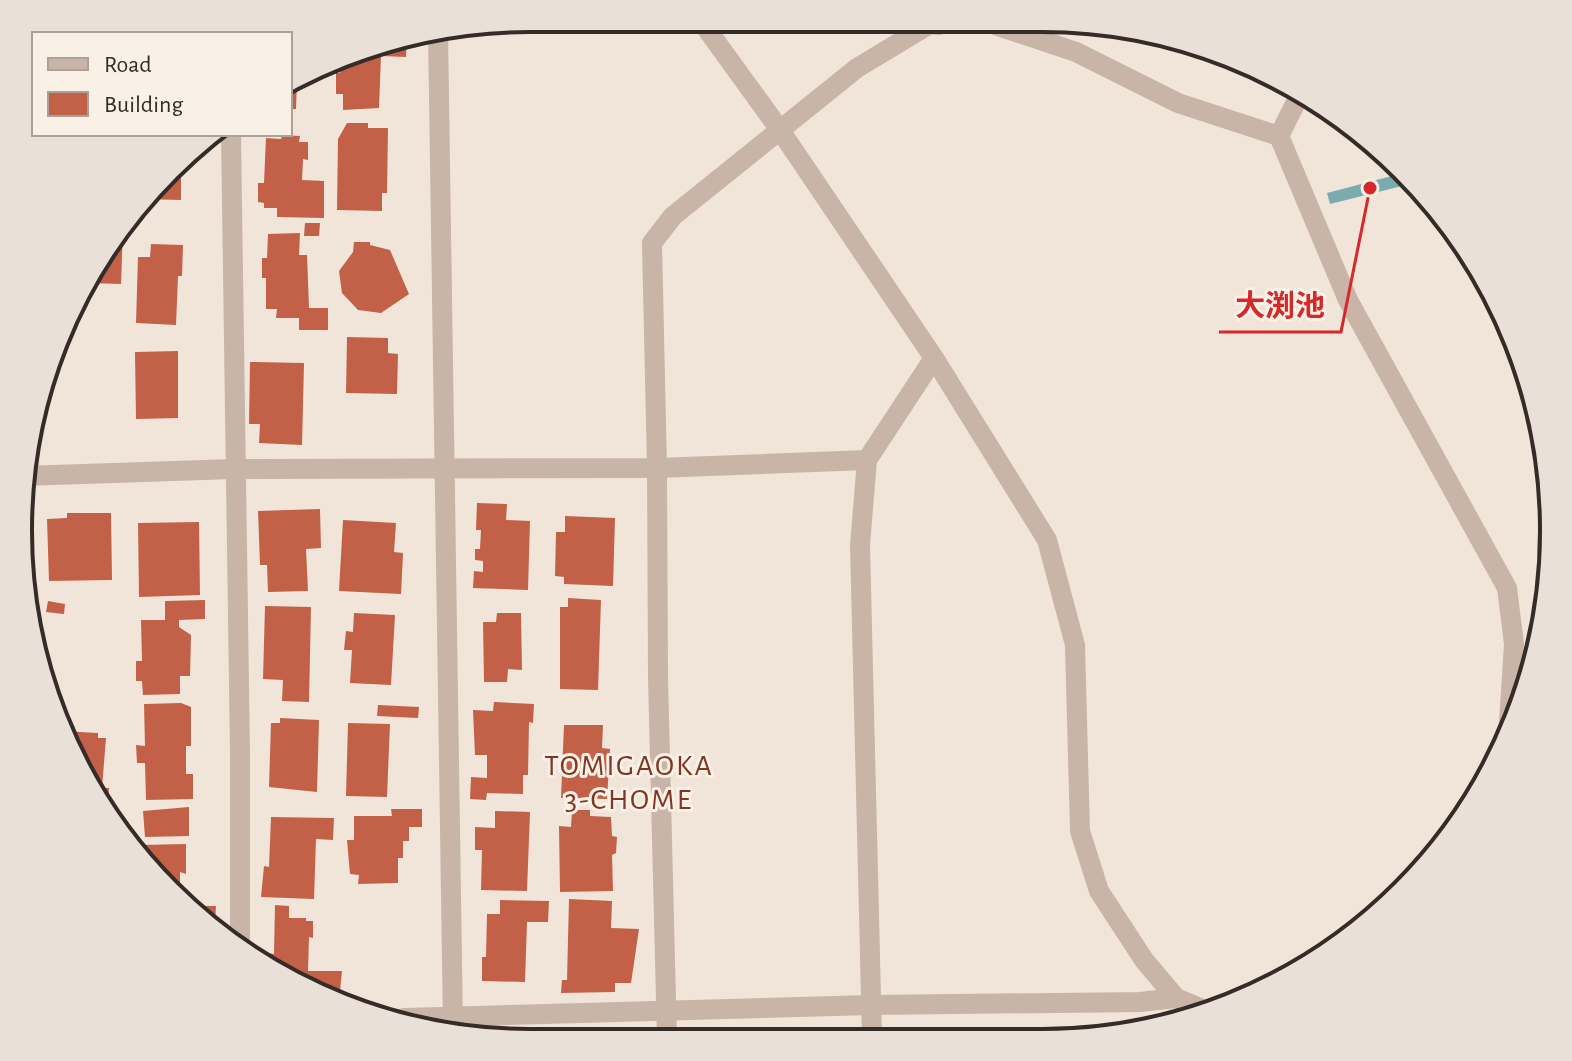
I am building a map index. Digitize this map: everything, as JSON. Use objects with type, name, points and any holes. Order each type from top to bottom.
[{"type":"street","points":[[709,32],[780,130],[934,358],[1047,540],[1075,645],[1080,831],[1099,891],[1144,960],[1176,998],[1194,1005]]},
{"type":"street","points":[[667,1029],[652,243],[673,216],[857,68],[917,32]]},
{"type":"street","points":[[1016,32],[1076,52],[1178,103],[1279,136],[1348,300],[1507,588],[1514,644],[1510,700]]},
{"type":"street","points":[[438,41],[454,1022],[667,1011],[1140,1002],[1176,998]]},
{"type":"street","points":[[1279,136],[1296,102]]},
{"type":"street","points":[[231,136],[240,935]]},
{"type":"street","points":[[872,1029],[860,545],[867,460],[934,358]]},
{"type":"street","points":[[35,476],[234,469],[657,468],[867,460]]},
{"type":"water","points":[[1392,176],[1401,186],[1330,204],[1327,193]]},
{"type":"building","points":[[406,48],[406,57],[381,56],[379,108],[343,110],[343,94],[336,94],[336,73],[340,70],[370,58]]},
{"type":"building","points":[[297,90],[296,109],[292,109],[292,93]]},
{"type":"building","points":[[347,123],[368,123],[368,128],[388,128],[387,193],[382,193],[382,211],[337,210],[338,139]]},
{"type":"building","points":[[282,136],[300,136],[299,142],[308,142],[308,160],[303,159],[302,180],[324,181],[324,218],[277,217],[277,208],[264,208],[264,203],[258,202],[258,183],[264,183],[266,138],[281,139]]},
{"type":"building","points":[[181,175],[181,200],[158,199]]},
{"type":"building","points":[[305,223],[320,223],[319,236],[304,236]]},
{"type":"building","points":[[300,233],[299,255],[307,255],[309,308],[328,308],[328,330],[299,330],[299,318],[276,318],[277,309],[266,309],[266,278],[262,278],[262,258],[267,258],[268,234]]},
{"type":"building","points":[[354,242],[370,242],[370,245],[390,250],[409,294],[381,313],[358,310],[342,293],[339,271],[353,252]]},
{"type":"building","points":[[151,244],[183,245],[176,325],[136,323],[138,257],[150,257]]},
{"type":"building","points":[[122,245],[121,284],[98,283]]},
{"type":"building","points":[[347,337],[388,338],[388,353],[398,354],[397,394],[346,393]]},
{"type":"building","points":[[178,351],[178,418],[136,419],[135,352]]},
{"type":"building","points":[[250,362],[304,363],[302,445],[259,443],[260,424],[249,424]]},
{"type":"building","points":[[477,503],[507,504],[506,520],[530,521],[528,590],[473,588],[474,571],[483,572],[483,561],[475,560],[475,549],[480,549],[481,530],[476,530]]},
{"type":"building","points":[[320,509],[321,548],[306,549],[308,591],[268,592],[267,565],[260,565],[258,511]]},
{"type":"building","points":[[67,513],[111,513],[112,580],[49,581],[47,519],[67,518]]},
{"type":"building","points":[[565,516],[615,518],[613,586],[564,584],[564,577],[555,576],[556,532],[565,532]]},
{"type":"building","points":[[343,520],[396,523],[394,552],[403,553],[401,594],[339,591]]},
{"type":"building","points":[[199,522],[200,595],[139,597],[138,523]]},
{"type":"building","points":[[568,598],[601,600],[598,690],[560,689],[560,607],[568,607]]},
{"type":"building","points":[[205,600],[205,619],[179,620],[179,627],[191,635],[190,676],[180,676],[180,694],[143,695],[142,681],[136,681],[136,661],[142,661],[141,620],[165,620],[165,601]]},
{"type":"building","points":[[48,601],[65,604],[64,614],[46,612]]},
{"type":"building","points":[[265,606],[311,607],[309,702],[282,701],[283,680],[263,679]]},
{"type":"building","points":[[354,613],[395,615],[391,685],[350,683],[352,650],[344,650],[346,631],[353,632]]},
{"type":"building","points":[[497,613],[521,613],[522,670],[508,669],[507,682],[484,682],[483,622],[496,622]]},
{"type":"building","points":[[494,702],[534,704],[533,723],[529,722],[528,775],[523,775],[523,794],[487,793],[486,800],[470,799],[471,777],[487,778],[487,755],[475,755],[473,710],[493,711]]},
{"type":"building","points":[[181,703],[191,707],[191,746],[186,746],[186,774],[193,774],[193,799],[146,800],[145,763],[137,763],[136,745],[145,746],[144,704]]},
{"type":"building","points":[[378,705],[419,707],[418,718],[377,716]]},
{"type":"building","points":[[280,718],[319,720],[317,792],[269,787],[271,723],[280,723]]},
{"type":"building","points":[[348,723],[390,724],[387,797],[346,796]]},
{"type":"building","points":[[564,725],[603,725],[602,748],[610,749],[607,799],[561,798]]},
{"type":"building","points":[[75,732],[98,733],[98,738],[106,738],[102,785]]},
{"type":"building","points":[[189,807],[189,836],[145,837],[143,811]]},
{"type":"building","points":[[391,809],[422,809],[422,827],[409,827],[409,841],[403,841],[403,858],[398,858],[398,883],[358,884],[359,875],[350,874],[347,840],[354,840],[354,816],[392,816]]},
{"type":"building","points":[[572,810],[590,810],[590,816],[611,817],[612,836],[617,837],[616,853],[612,855],[613,891],[560,892],[559,826],[571,827]]},
{"type":"building","points":[[495,811],[530,812],[527,891],[481,890],[482,850],[475,850],[475,827],[495,828]]},
{"type":"building","points":[[271,817],[334,818],[333,840],[316,839],[314,899],[261,897],[264,866],[269,867]]},
{"type":"building","points":[[186,844],[186,874],[180,872],[180,885],[156,859],[144,845]]},
{"type":"building","points":[[569,899],[612,901],[611,928],[639,929],[631,983],[615,983],[615,992],[561,993],[562,980],[567,980]]},
{"type":"building","points":[[500,900],[549,901],[548,922],[527,922],[525,982],[482,981],[487,914],[500,914]]},
{"type":"building","points":[[275,905],[289,906],[289,918],[313,921],[308,971],[342,971],[340,991],[310,978],[268,953],[274,954]]},
{"type":"building","points":[[203,906],[216,906],[215,916]]},
{"type":"place","name":"大渕池","points":[[1370,188]]},
{"type":"district","name":"TOMIGAOKA 3-CHOME","points":[[629,783]]}]
